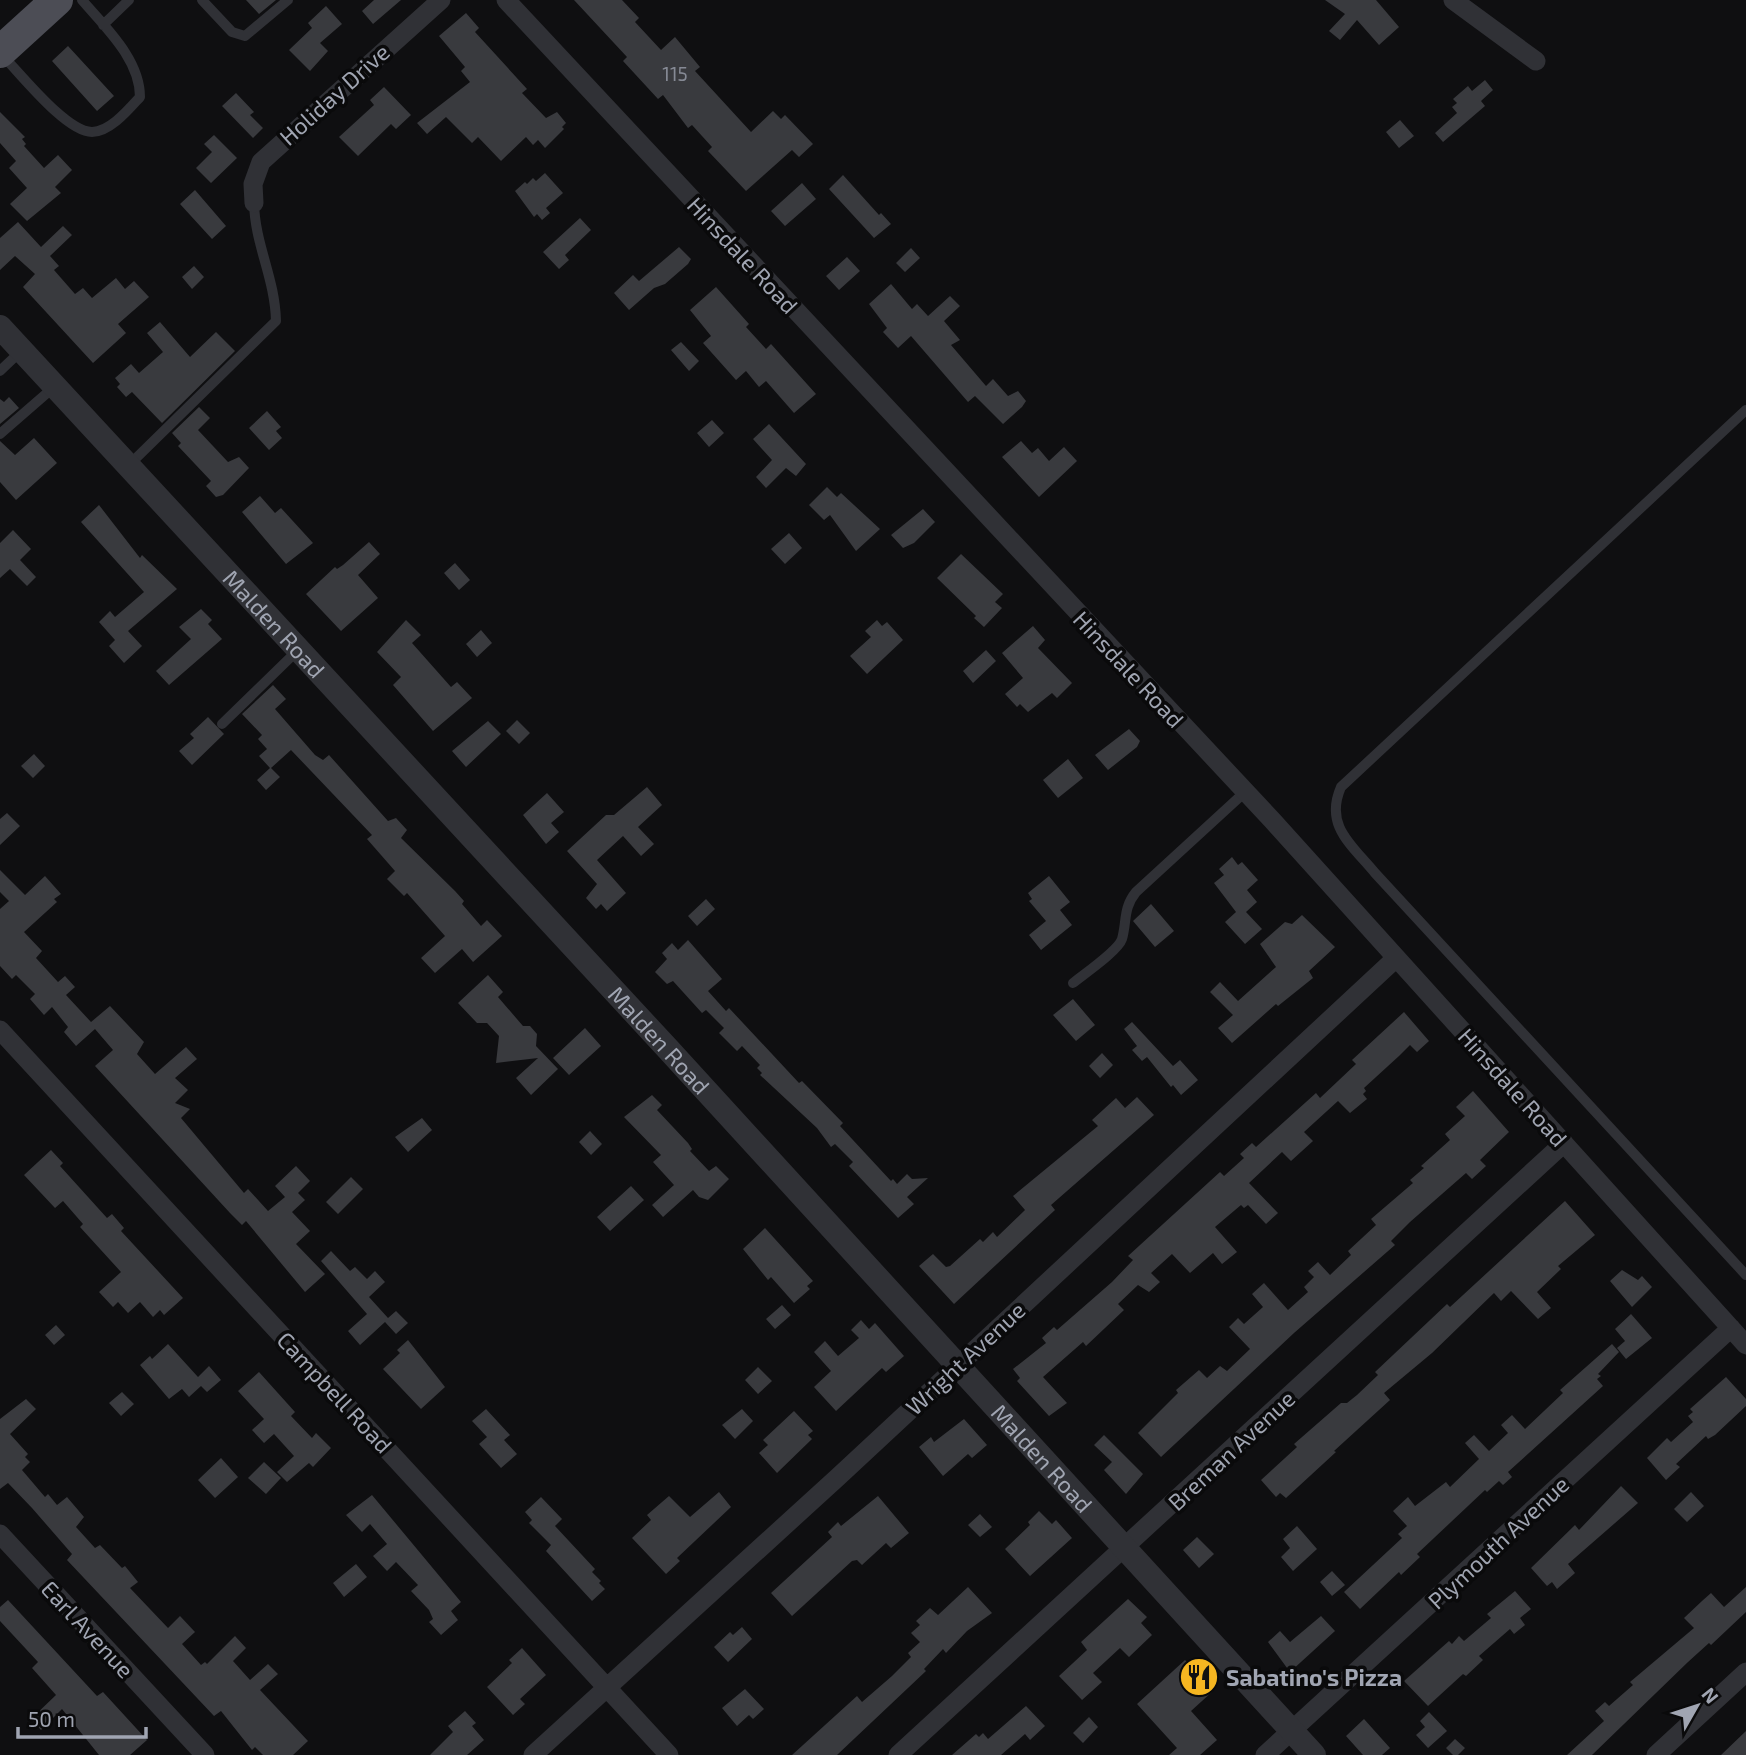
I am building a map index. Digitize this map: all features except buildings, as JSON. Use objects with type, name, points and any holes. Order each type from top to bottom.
[{"type":"main road","points":[[0,52],[57,0]]},
{"type":"street","name":"Holiday Drive","points":[[254,203],[253,184],[261,162],[441,0]]},
{"type":"street","name":"Hinsdale Road","points":[[506,0],[1245,792],[1746,1345]]},
{"type":"street","points":[[1453,0],[1536,61]]},
{"type":"street","name":"Malden Road","points":[[0,327],[668,1049],[1314,1755]]},
{"type":"street","name":"Wright Avenue","points":[[533,1755],[838,1478],[956,1365],[1395,959]]},
{"type":"street","name":"Campbell Road","points":[[0,1030],[669,1755]]},
{"type":"street","name":"Breman Avenue","points":[[898,1755],[1564,1143]]},
{"type":"street","name":"Plymouth Avenue","points":[[1265,1755],[1731,1328]]},
{"type":"street","name":"Earl Avenue","points":[[0,1534],[205,1755]]},
{"type":"street","points":[[1656,1755],[1746,1672]]},
{"type":"lane","points":[[0,52],[56,112],[84,131],[95,132],[126,112],[139,97],[137,74],[82,0]]},
{"type":"lane","points":[[103,25],[129,0]]},
{"type":"lane","points":[[202,0],[232,32],[245,36],[288,0]]},
{"type":"lane","points":[[127,467],[276,321],[276,294],[255,222],[254,203]]},
{"type":"lane","points":[[0,371],[22,351]]},
{"type":"lane","points":[[0,434],[54,387]]},
{"type":"lane","points":[[1746,410],[1341,787],[1334,817],[1340,831],[1375,873],[1746,1275]]},
{"type":"lane","points":[[222,723],[297,650]]},
{"type":"lane","points":[[1073,983],[1117,947],[1122,939],[1125,911],[1136,892],[1245,792]]},
{"type":"place","name":"Sabatino's Pizza","points":[[1199,1677]]}]
